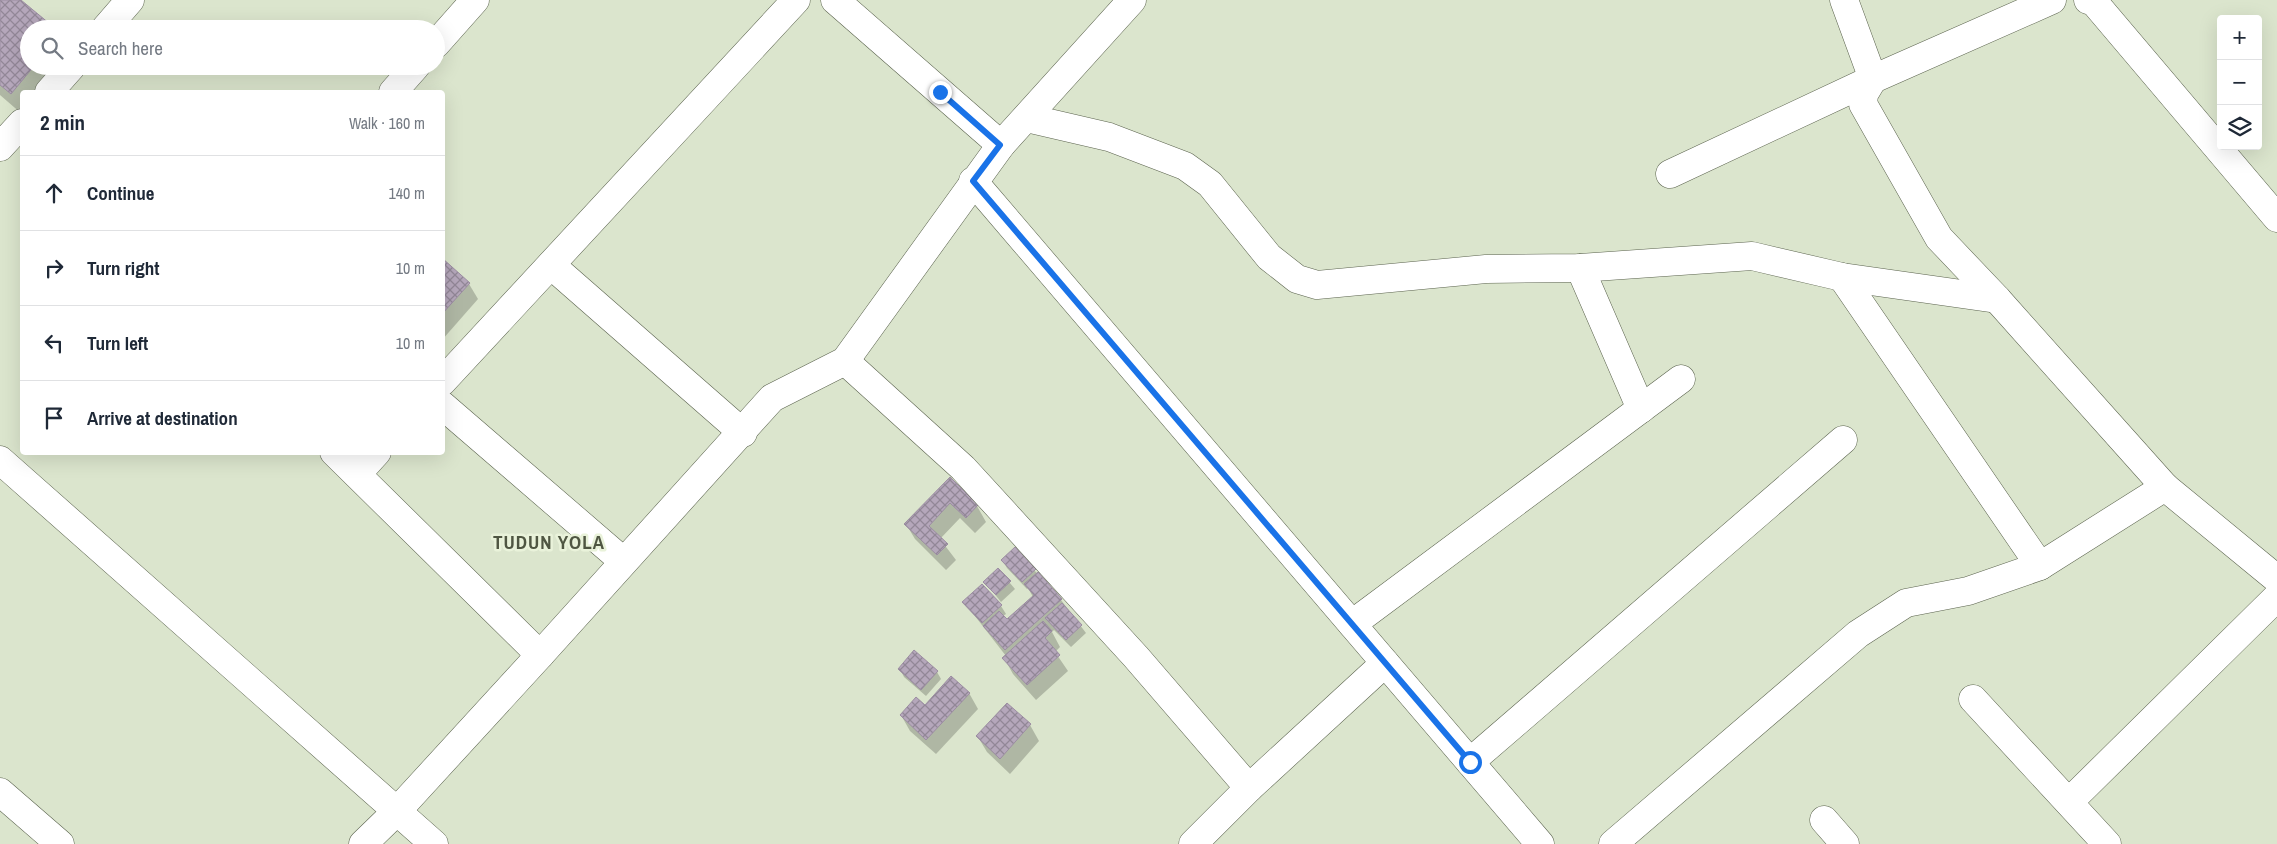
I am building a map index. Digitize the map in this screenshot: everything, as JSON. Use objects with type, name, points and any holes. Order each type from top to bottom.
[{"type":"street","points":[[113,20],[130,0]]},
{"type":"street","points":[[445,34],[475,0]]},
{"type":"street","points":[[445,379],[796,0]]},
{"type":"street","points":[[836,0],[1000,145]]},
{"type":"street","points":[[363,844],[397,811],[772,398],[845,361],[1000,145],[1027,118],[1132,0]]},
{"type":"street","points":[[1844,0],[1873,78],[1864,94],[1864,104],[1938,238],[1998,299],[2165,487],[2277,579]]},
{"type":"street","points":[[1670,174],[1873,78],[2052,0]]},
{"type":"street","points":[[2088,0],[2094,2],[2277,218]]},
{"type":"street","points":[[51,90],[64,75]]},
{"type":"street","points":[[395,90],[408,75]]},
{"type":"street","points":[[1027,118],[1109,137],[1185,166],[1210,184],[1269,257],[1297,280],[1317,284],[1486,269],[1580,268],[1752,256],[1842,278],[1998,299]]},
{"type":"street","points":[[973,181],[1470,762],[1530,840]]},
{"type":"street","points":[[551,265],[743,432]]},
{"type":"street","points":[[1580,268],[1641,409]]},
{"type":"street","points":[[1842,278],[2040,566]]},
{"type":"street","points":[[845,361],[963,468],[1136,657],[1249,788]]},
{"type":"street","points":[[1352,624],[1681,379]]},
{"type":"street","points":[[445,408],[623,561]]},
{"type":"street","points":[[1470,762],[1843,440]]},
{"type":"street","points":[[337,455],[540,655]]},
{"type":"street","points":[[357,474],[374,455]]},
{"type":"street","points":[[0,460],[434,844]]},
{"type":"street","points":[[1613,844],[1858,634],[1906,603],[1968,591],[2040,566],[2165,487]]},
{"type":"street","points":[[2070,802],[2277,597]]},
{"type":"street","points":[[1193,844],[1249,788],[1385,663]]},
{"type":"street","points":[[1973,699],[2107,844]]},
{"type":"street","points":[[0,792],[60,844]]},
{"type":"street","points":[[1824,820],[1845,844]]},
{"type":"building","points":[[0,0],[21,0],[45,20],[20,20],[20,75],[27,75],[11,94],[0,85]]},
{"type":"building","points":[[445,261],[470,283],[445,311]]},
{"type":"building","points":[[950,477],[978,505],[966,518],[950,503],[929,526],[948,544],[937,555],[904,524]]},
{"type":"building","points":[[1015,547],[1036,569],[1022,582],[1001,560]]},
{"type":"building","points":[[998,568],[1011,581],[996,595],[983,582]]},
{"type":"building","points":[[1038,572],[1062,599],[1005,650],[983,626],[999,611],[1007,619],[1034,595],[1024,584]]},
{"type":"building","points":[[982,584],[1002,605],[982,623],[962,602]]},
{"type":"building","points":[[1062,603],[1082,625],[1066,640],[1045,618]]},
{"type":"building","points":[[1043,621],[1052,631],[1045,638],[1060,655],[1027,685],[1002,658]]},
{"type":"building","points":[[914,650],[938,671],[921,690],[898,669]]},
{"type":"building","points":[[951,676],[970,693],[926,740],[900,715],[916,697],[925,705]]},
{"type":"building","points":[[1007,703],[1031,724],[1000,759],[976,736]]},
{"type":"district","name":"TUDUN YOLA","points":[[549,542]]},
{"type":"route","points":[[940,92],[1000,145],[973,181],[1470,762]]}]
